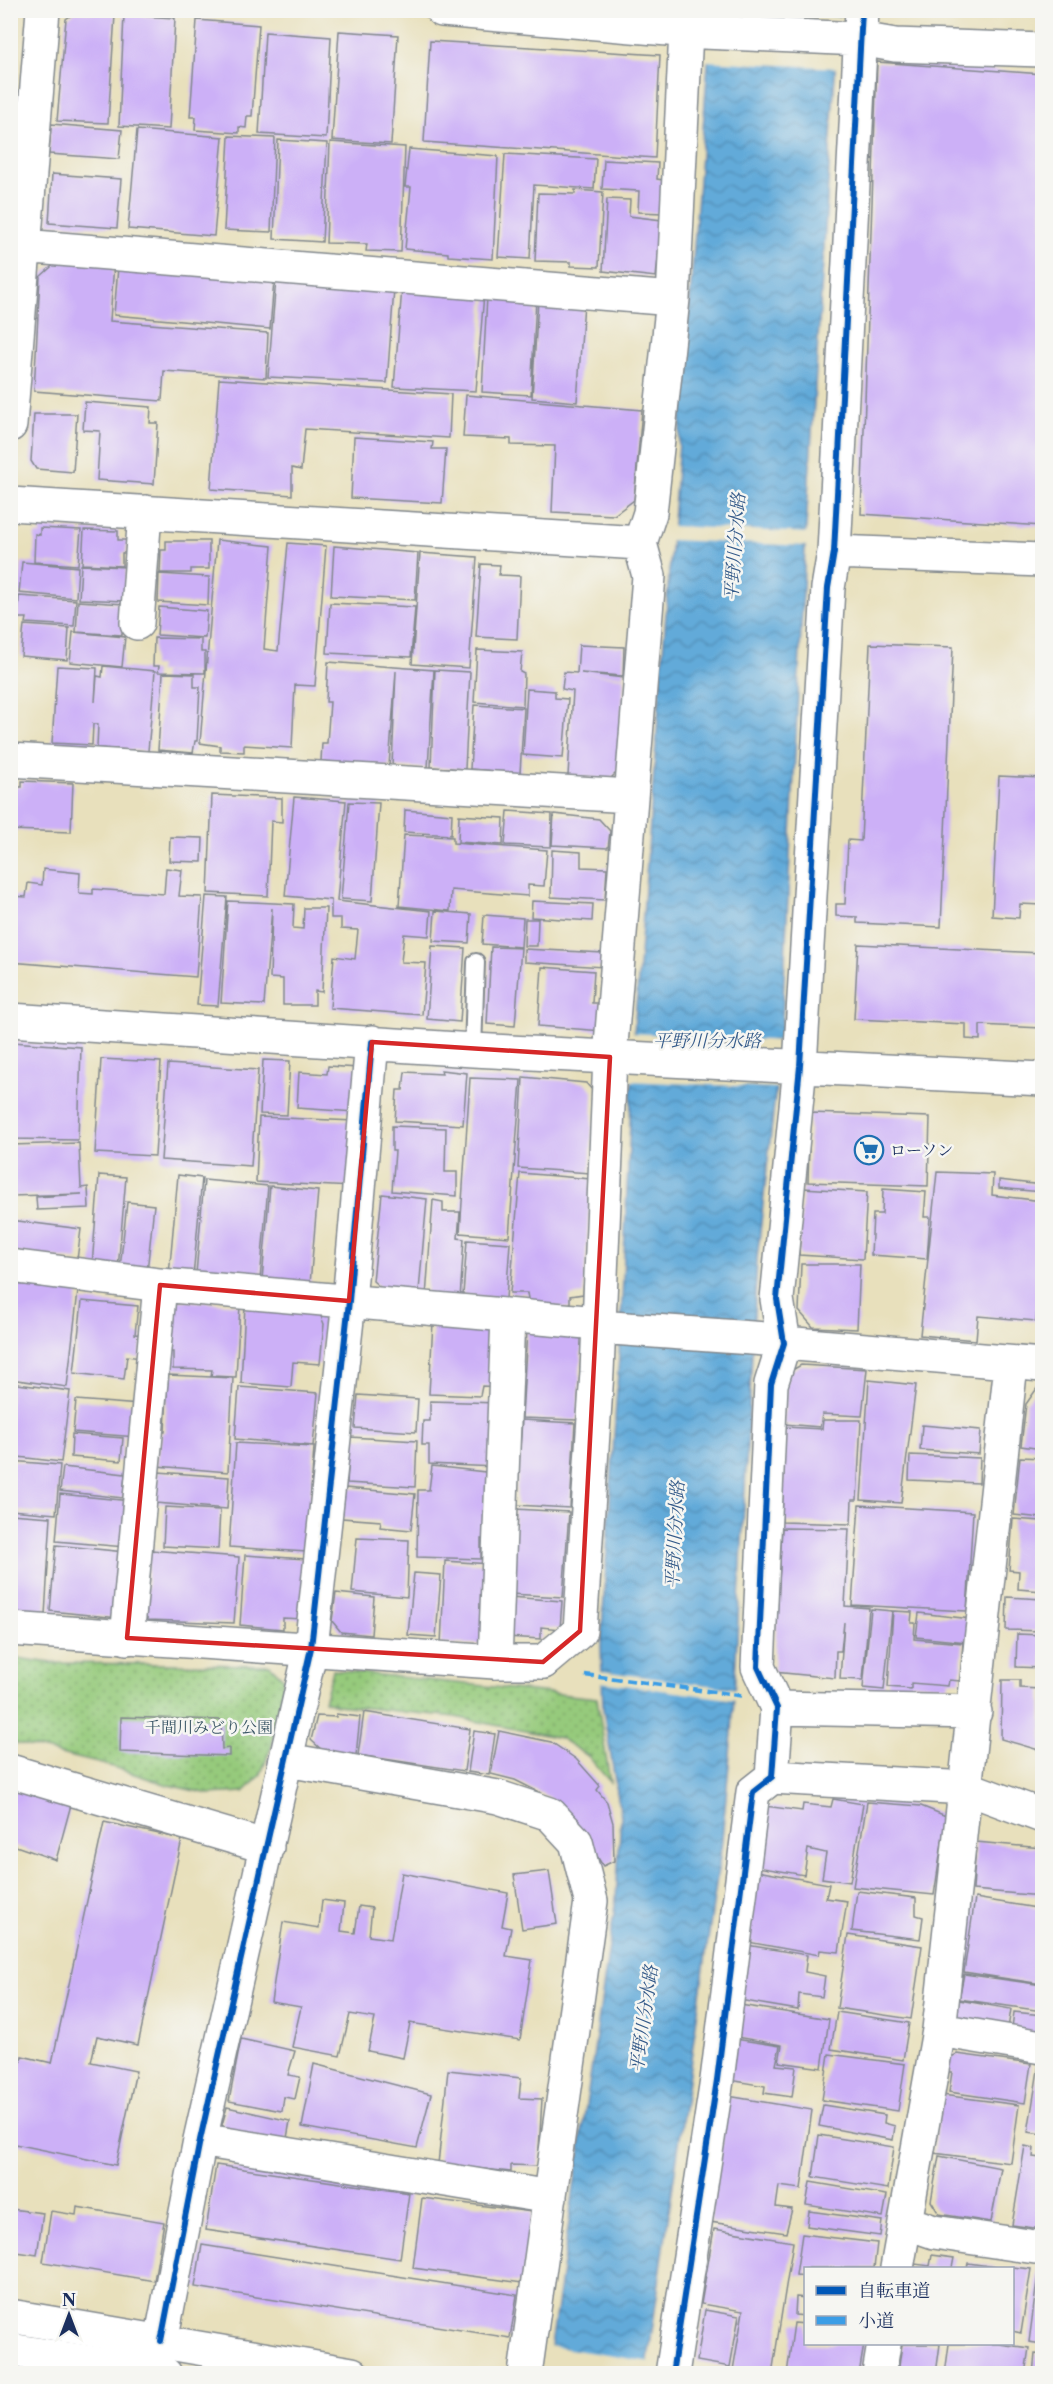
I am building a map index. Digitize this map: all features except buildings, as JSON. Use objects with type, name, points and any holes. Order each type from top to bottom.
[{"type":"main road","points":[[10,425],[17,246],[43,10]]},
{"type":"main road","points":[[442,10],[692,24],[856,29],[896,45],[1042,50]]},
{"type":"main road","points":[[10,1629],[495,1662],[543,1662],[580,1631],[605,1326],[631,796],[649,576],[640,543],[650,513],[673,299],[692,24]]},
{"type":"main road","points":[[772,1777],[777,1708],[758,1667],[771,1384],[792,1065],[828,588],[834,552],[856,29]]},
{"type":"main road","points":[[17,246],[673,299]]},
{"type":"main road","points":[[10,504],[640,543]]},
{"type":"main road","points":[[137,623],[145,512]]},
{"type":"main road","points":[[834,552],[1042,560]]},
{"type":"main road","points":[[10,760],[631,796]]},
{"type":"main road","points":[[10,1020],[473,1050],[792,1065],[1042,1080]]},
{"type":"main road","points":[[161,2341],[200,2140],[311,1648],[349,1301],[372,1042]]},
{"type":"main road","points":[[10,1266],[160,1285],[1027,1364],[975,1712],[939,2030],[897,2267]]},
{"type":"main road","points":[[128,1638],[160,1285]]},
{"type":"main road","points":[[495,1662],[508,1316]]},
{"type":"main road","points":[[777,1708],[975,1712]]},
{"type":"main road","points":[[287,1760],[498,1797],[550,1814],[576,1842],[591,1901],[525,2373]]},
{"type":"main road","points":[[10,1771],[267,1847]]},
{"type":"main road","points":[[672,2373],[717,2080],[753,1792],[772,1777],[967,1788],[1042,1816]]},
{"type":"main road","points":[[939,2030],[1042,2048]]},
{"type":"main road","points":[[200,2140],[550,2197]]},
{"type":"main road","points":[[905,2223],[934,2232],[1042,2248]]},
{"type":"main road","points":[[10,2316],[352,2373]]},
{"type":"main road","points":[[879,2373],[884,2345]]},
{"type":"main road","points":[[10,2350],[165,2373]]},
{"type":"lane","points":[[473,1050],[476,962]]},
{"type":"highlighted area","points":[[372,1042],[610,1057],[580,1631],[543,1662],[127,1638],[160,1285],[349,1301]]},
{"type":"green space","name":"千間川みどり公園","points":[[10,1657],[51,1663],[270,1665],[284,1679],[272,1745],[260,1776],[244,1792],[209,1794],[168,1785],[110,1766],[11,1742]]},
{"type":"green space","points":[[333,1670],[597,1698],[610,1782],[588,1756],[560,1738],[455,1717],[337,1705],[324,1701]]},
{"type":"water","name":"平野川分水路","points":[[712,11],[839,11],[806,527],[781,1041],[757,1259],[732,1733],[721,1849],[646,2373],[547,2374],[616,1899],[621,1816],[603,1709],[601,1646],[621,1324],[634,1033]]},
{"type":"pier","points":[[709,10],[842,17],[838,68],[705,61]]},
{"type":"pier","points":[[670,526],[809,533],[808,546],[669,540]]},
{"type":"pier","points":[[631,1033],[784,1041],[779,1088],[629,1081]]},
{"type":"pier","points":[[600,1671],[737,1689],[737,1700],[600,1682]]},
{"type":"pier","points":[[549,2346],[651,2362],[649,2374],[544,2374]]},
{"type":"marked path","points":[[585,1675],[745,1696]]},
{"type":"cycle path","points":[[672,2374],[717,2080],[753,1792],[772,1777],[777,1708],[758,1667],[771,1384],[784,1343],[777,1299],[800,1066],[828,588],[834,552],[862,10]]},
{"type":"cycle path","points":[[161,2341],[200,2140],[311,1648],[349,1301],[372,1042]]},
{"type":"place","name":"ローソン","points":[[869,1150]]}]
